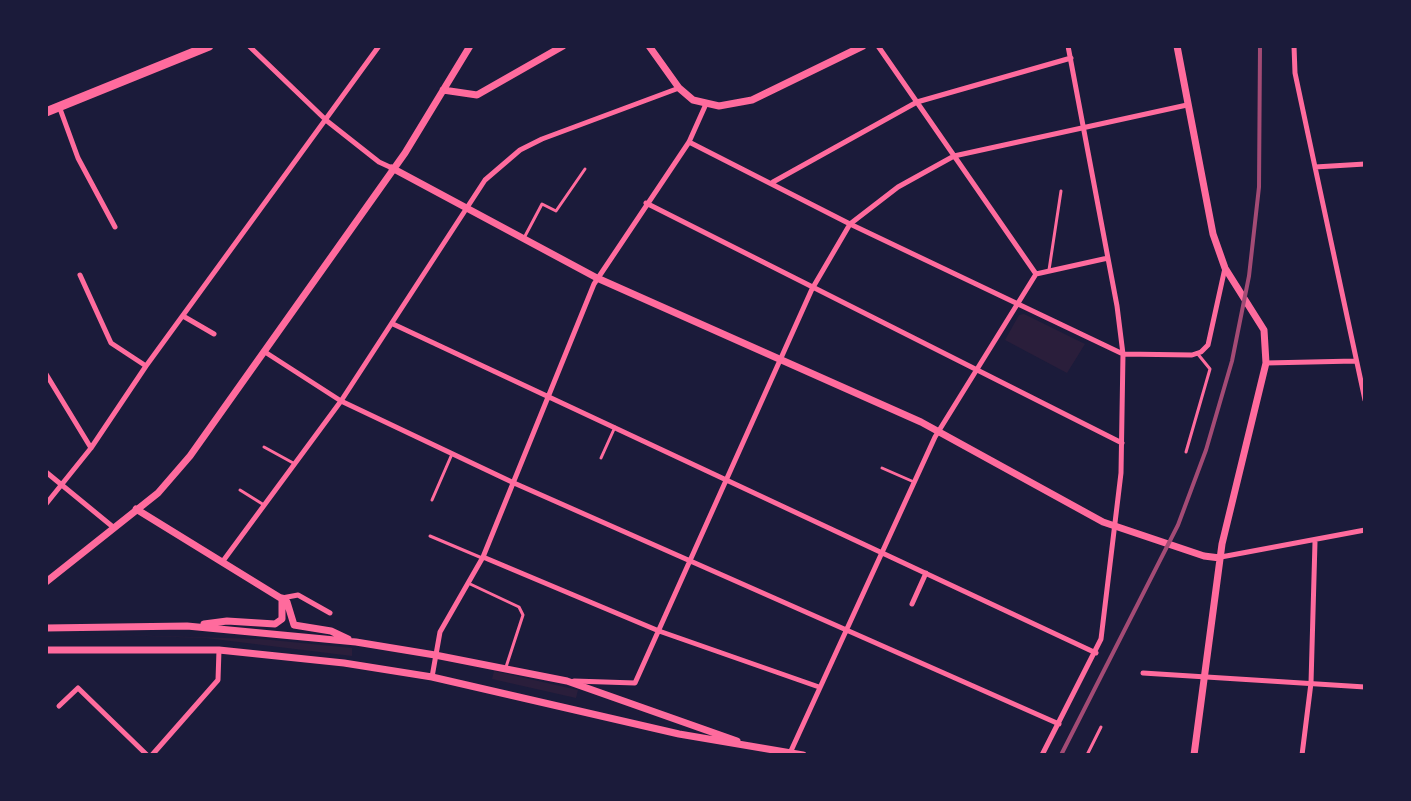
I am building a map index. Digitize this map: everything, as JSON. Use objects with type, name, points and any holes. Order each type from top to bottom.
[{"type":"highway","points":[[46,112],[209,46]]},
{"type":"street","points":[[249,46],[327,121],[379,162],[597,278],[779,360],[868,396],[1115,528],[1204,556],[1220,558],[1365,530]]},
{"type":"street","points":[[46,504],[91,448],[146,366],[379,46]]},
{"type":"street","points":[[46,582],[158,493],[190,456],[392,168],[470,46]]},
{"type":"street","points":[[443,90],[477,95],[563,46]]},
{"type":"street","points":[[649,46],[679,88],[693,100],[706,104],[735,105],[752,100],[863,46]]},
{"type":"street","points":[[878,46],[1036,274]]},
{"type":"street","points":[[1042,755],[1096,653],[1107,606],[1122,443],[1123,354],[1068,46]]},
{"type":"street","points":[[1177,46],[1213,234],[1225,268],[1264,330],[1266,363],[1220,558],[1194,755]]},
{"type":"street","points":[[1294,46],[1295,73],[1365,400]]},
{"type":"street","points":[[772,182],[917,102],[1071,58]]},
{"type":"street","points":[[223,561],[341,401],[466,207],[493,172],[520,150],[679,88]]},
{"type":"street","points":[[432,677],[440,632],[483,558],[597,278],[689,142],[706,104]]},
{"type":"street","points":[[569,682],[596,679],[628,685],[635,683],[812,289],[850,224],[898,187],[954,156],[1187,105]]},
{"type":"street","points":[[59,106],[78,158],[115,227]]},
{"type":"street","points":[[689,142],[850,224],[1123,354],[1197,353],[1208,345],[1225,268]]},
{"type":"street","points":[[1315,167],[1365,164]]},
{"type":"street","points":[[646,203],[1122,443]]},
{"type":"street","points":[[790,753],[938,431],[1036,274],[1108,258]]},
{"type":"street","points":[[80,275],[111,343],[146,366]]},
{"type":"street","points":[[183,316],[214,334]]},
{"type":"street","points":[[393,324],[1096,653]]},
{"type":"street","points":[[265,352],[341,401],[452,454],[844,632],[1059,724]]},
{"type":"street","points":[[1266,363],[1355,361]]},
{"type":"street","points":[[46,374],[91,448]]},
{"type":"street","points":[[46,472],[60,487],[113,527]]},
{"type":"street","points":[[136,509],[282,598],[287,602],[294,625],[331,631],[356,642]]},
{"type":"street","points":[[1302,755],[1311,683],[1315,542]]},
{"type":"street","points":[[483,558],[659,631],[819,687]]},
{"type":"street","points":[[912,604],[926,573]]},
{"type":"street","points":[[282,598],[298,595],[330,613]]},
{"type":"street","points":[[187,626],[227,621],[275,624],[282,619],[282,598]]},
{"type":"street","points":[[46,628],[187,626],[356,642],[435,655],[569,682],[756,748]]},
{"type":"street","points":[[46,650],[219,650],[344,663],[432,677],[679,734],[803,755]]},
{"type":"street","points":[[59,706],[78,688],[149,755],[218,680],[219,650]]},
{"type":"street","points":[[1143,673],[1365,687]]},
{"type":"lane","points":[[524,238],[542,204],[556,211],[585,169]]},
{"type":"lane","points":[[1049,271],[1061,191]]},
{"type":"lane","points":[[1186,452],[1210,369],[1197,353]]},
{"type":"lane","points":[[601,458],[615,427]]},
{"type":"lane","points":[[264,447],[295,464]]},
{"type":"lane","points":[[432,500],[452,454]]},
{"type":"lane","points":[[882,468],[914,482]]},
{"type":"lane","points":[[240,490],[264,505]]},
{"type":"lane","points":[[430,536],[483,558]]},
{"type":"lane","points":[[468,583],[519,607],[523,615],[506,669]]},
{"type":"lane","points":[[1087,755],[1101,727]]},
{"type":"shaded area","points":[[1024,314],[1085,344],[1067,373],[1005,340],[1019,315]]},
{"type":"shaded area","points":[[87,634],[261,639],[352,648],[352,656],[206,638]]},
{"type":"shaded area","points":[[494,671],[578,690],[576,698],[492,679]]},
{"type":"railway","points":[[1061,755],[1178,525],[1206,450],[1232,361],[1249,276],[1259,187],[1260,46]]}]
